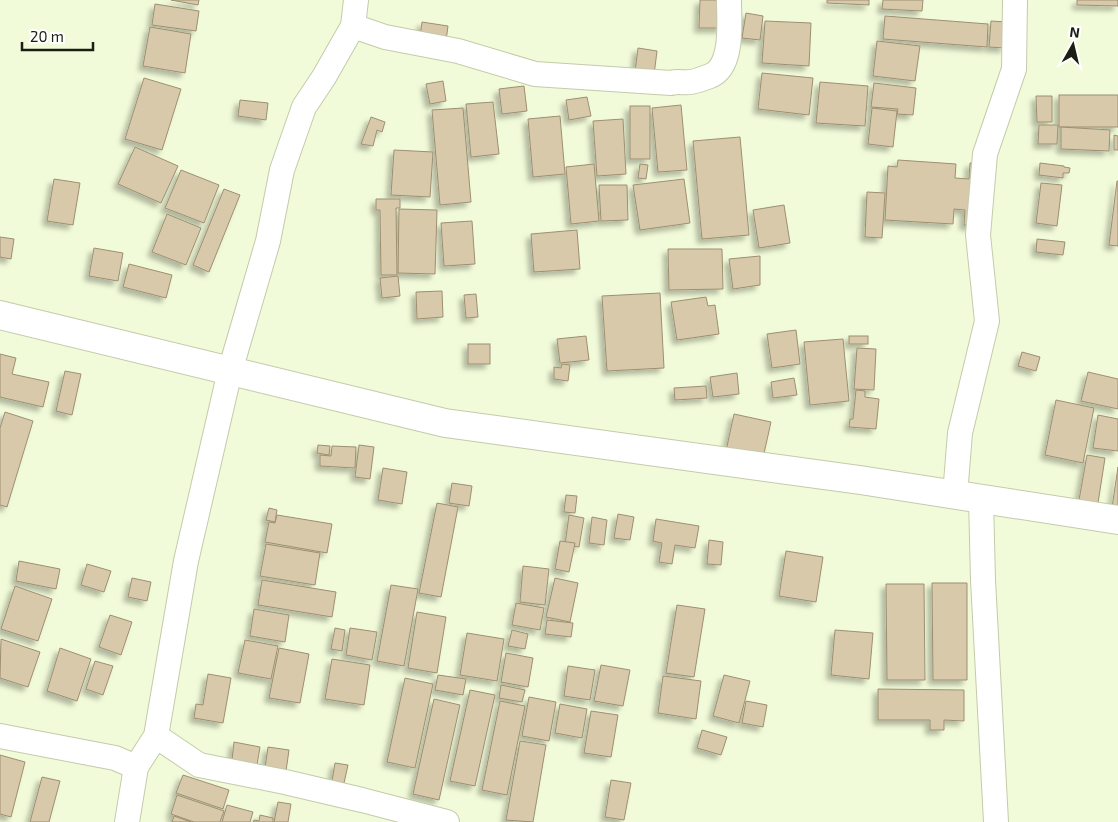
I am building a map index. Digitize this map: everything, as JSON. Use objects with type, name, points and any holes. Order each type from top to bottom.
[{"type":"street","points":[[127,822],[136,767],[156,736],[186,561],[230,371],[268,241],[282,170],[304,107],[324,77],[352,26],[356,0]]},
{"type":"street","points":[[352,26],[385,37],[458,51],[536,74],[690,82],[712,76],[720,69],[730,43],[729,0]]},
{"type":"street","points":[[996,822],[983,580],[968,497],[960,433],[987,321],[978,235],[985,154],[1014,69],[1015,0]]},
{"type":"street","points":[[0,315],[445,423],[860,480],[1118,520]]},
{"type":"street","points":[[0,736],[115,758],[136,767]]},
{"type":"street","points":[[156,736],[199,766],[343,796],[446,822]]},
{"type":"building","points":[[171,0],[199,0],[198,5]]},
{"type":"building","points":[[700,0],[723,0],[722,28],[699,28]]},
{"type":"building","points":[[827,0],[869,0],[869,5],[827,3]]},
{"type":"building","points":[[883,0],[923,0],[922,11],[882,9]]},
{"type":"building","points":[[1077,0],[1118,0],[1118,6],[1077,5]]},
{"type":"building","points":[[155,4],[199,11],[196,31],[152,25]]},
{"type":"building","points":[[746,13],[763,16],[760,40],[742,38]]},
{"type":"building","points":[[885,16],[988,24],[987,47],[883,39]]},
{"type":"building","points":[[765,21],[811,23],[809,66],[762,63]]},
{"type":"building","points":[[991,21],[1006,22],[1005,48],[989,47]]},
{"type":"building","points":[[422,22],[448,26],[446,41],[420,37]]},
{"type":"building","points":[[150,27],[191,34],[185,73],[143,66]]},
{"type":"building","points":[[877,41],[920,46],[915,81],[873,76]]},
{"type":"building","points":[[638,48],[657,51],[654,75],[635,72]]},
{"type":"building","points":[[762,73],[813,78],[809,115],[758,109]]},
{"type":"building","points":[[144,78],[181,89],[162,150],[125,139]]},
{"type":"building","points":[[443,81],[446,101],[430,104],[426,84]]},
{"type":"building","points":[[820,82],[868,86],[865,126],[816,123]]},
{"type":"building","points":[[874,83],[916,88],[913,115],[897,114],[898,109],[871,107]]},
{"type":"building","points":[[524,86],[527,111],[502,114],[499,89]]},
{"type":"building","points":[[1059,95],[1118,95],[1118,127],[1059,127]]},
{"type":"building","points":[[1036,96],[1052,96],[1052,122],[1037,122]]},
{"type":"building","points":[[587,97],[591,116],[569,120],[566,100]]},
{"type":"building","points":[[240,100],[268,103],[266,120],[238,116]]},
{"type":"building","points":[[493,102],[499,154],[471,157],[466,104]]},
{"type":"building","points":[[681,105],[687,170],[658,172],[652,108]]},
{"type":"building","points":[[630,106],[650,106],[650,159],[630,159]]},
{"type":"building","points":[[463,108],[471,202],[440,205],[432,110]]},
{"type":"building","points":[[872,108],[897,111],[893,147],[868,144]]},
{"type":"building","points":[[560,116],[565,174],[533,177],[528,119]]},
{"type":"building","points":[[371,117],[385,122],[382,132],[377,130],[373,146],[361,144]]},
{"type":"building","points":[[623,119],[626,174],[597,176],[593,121]]},
{"type":"building","points":[[1039,125],[1058,125],[1057,144],[1038,144]]},
{"type":"building","points":[[1061,127],[1110,130],[1109,151],[1061,149]]},
{"type":"building","points":[[1114,135],[1118,136],[1118,150],[1114,150]]},
{"type":"building","points":[[740,137],[749,235],[702,239],[693,141]]},
{"type":"building","points":[[135,147],[178,166],[161,203],[118,184]]},
{"type":"building","points":[[394,150],[433,152],[430,197],[391,195]]},
{"type":"building","points":[[898,160],[956,164],[955,178],[969,179],[970,163],[977,163],[973,226],[964,225],[965,210],[954,209],[953,224],[885,220],[888,166],[897,167]]},
{"type":"building","points":[[1040,163],[1070,168],[1069,173],[1063,173],[1063,178],[1039,175]]},
{"type":"building","points":[[594,164],[599,221],[571,224],[566,167]]},
{"type":"building","points":[[640,164],[648,165],[646,179],[638,178]]},
{"type":"building","points":[[181,170],[219,185],[204,223],[165,208]]},
{"type":"building","points":[[54,179],[80,183],[73,225],[47,221]]},
{"type":"building","points":[[684,179],[690,223],[640,230],[633,185]]},
{"type":"building","points":[[1118,181],[1118,246],[1109,245]]},
{"type":"building","points":[[1041,183],[1062,185],[1057,226],[1036,223]]},
{"type":"building","points":[[599,185],[627,185],[628,220],[601,221]]},
{"type":"building","points":[[224,189],[240,195],[209,272],[193,265]]},
{"type":"building","points":[[867,192],[885,193],[882,238],[865,237]]},
{"type":"building","points":[[376,199],[400,199],[400,208],[396,208],[397,275],[381,275],[380,210],[376,210]]},
{"type":"building","points":[[784,205],[790,243],[759,248],[753,210]]},
{"type":"building","points":[[399,209],[437,210],[435,274],[398,273]]},
{"type":"building","points":[[167,214],[201,228],[186,265],[152,252]]},
{"type":"building","points":[[472,221],[475,264],[444,266],[441,223]]},
{"type":"building","points":[[577,230],[580,269],[534,272],[531,234]]},
{"type":"building","points":[[0,237],[14,239],[11,259],[0,257]]},
{"type":"building","points":[[1037,239],[1065,242],[1063,255],[1036,252]]},
{"type":"building","points":[[94,248],[123,253],[118,281],[89,276]]},
{"type":"building","points":[[668,249],[722,249],[723,289],[669,290]]},
{"type":"building","points":[[760,256],[760,285],[733,289],[729,259]]},
{"type":"building","points":[[129,264],[172,275],[166,298],[123,287]]},
{"type":"building","points":[[398,276],[400,296],[382,298],[380,278]]},
{"type":"building","points":[[442,291],[443,317],[417,319],[416,292]]},
{"type":"building","points":[[660,293],[664,368],[607,371],[602,296]]},
{"type":"building","points":[[476,294],[478,317],[466,318],[464,295]]},
{"type":"building","points":[[706,297],[708,306],[715,305],[719,334],[677,340],[671,302]]},
{"type":"building","points":[[796,330],[800,364],[772,368],[767,334]]},
{"type":"building","points":[[586,336],[589,360],[560,363],[557,339]]},
{"type":"building","points":[[849,336],[868,336],[868,344],[849,344]]},
{"type":"building","points":[[843,339],[849,401],[810,405],[804,342]]},
{"type":"building","points":[[468,344],[490,344],[490,364],[468,364]]},
{"type":"building","points":[[857,348],[876,349],[874,390],[854,389]]},
{"type":"building","points":[[1022,352],[1040,357],[1036,371],[1018,366]]},
{"type":"building","points":[[0,354],[16,358],[12,374],[49,382],[43,407],[0,397]]},
{"type":"building","points":[[562,364],[570,365],[568,381],[554,379],[554,367],[561,368]]},
{"type":"building","points":[[65,371],[81,374],[72,415],[56,411]]},
{"type":"building","points":[[1088,372],[1118,379],[1118,409],[1081,401]]},
{"type":"building","points":[[737,373],[739,394],[713,397],[710,377]]},
{"type":"building","points":[[794,378],[797,395],[773,398],[771,382]]},
{"type":"building","points":[[706,386],[707,398],[675,400],[674,388]]},
{"type":"building","points":[[856,390],[865,391],[865,397],[879,399],[876,429],[849,427],[850,419],[853,419]]},
{"type":"building","points":[[1056,400],[1094,408],[1083,463],[1045,455]]},
{"type":"building","points":[[5,412],[33,421],[7,507],[0,505],[0,428]]},
{"type":"building","points":[[734,414],[771,422],[763,458],[726,451]]},
{"type":"building","points":[[1098,415],[1118,419],[1118,451],[1093,448]]},
{"type":"building","points":[[318,445],[330,446],[329,455],[317,453]]},
{"type":"building","points":[[359,445],[374,447],[370,479],[355,477]]},
{"type":"building","points":[[332,446],[356,447],[355,468],[320,466],[320,455],[331,456]]},
{"type":"building","points":[[1087,455],[1105,458],[1098,503],[1079,500]]},
{"type":"building","points":[[1118,467],[1118,509],[1112,508]]},
{"type":"building","points":[[383,468],[407,472],[402,504],[378,500]]},
{"type":"building","points":[[452,483],[472,486],[469,506],[449,503]]},
{"type":"building","points":[[566,495],[577,496],[575,513],[564,512]]},
{"type":"building","points":[[437,503],[458,507],[441,597],[419,593]]},
{"type":"building","points":[[269,508],[277,510],[275,522],[266,520]]},
{"type":"building","points":[[618,514],[634,517],[630,540],[614,538]]},
{"type":"building","points":[[277,515],[332,524],[327,553],[265,542],[269,522],[275,523]]},
{"type":"building","points":[[569,515],[584,518],[579,547],[565,545]]},
{"type":"building","points":[[592,517],[607,520],[604,545],[589,543]]},
{"type":"building","points":[[656,519],[699,526],[695,548],[675,545],[672,564],[659,562],[662,543],[653,541]]},
{"type":"building","points":[[709,540],[723,542],[721,565],[707,564]]},
{"type":"building","points":[[560,541],[575,543],[569,572],[555,569]]},
{"type":"building","points":[[266,544],[320,553],[315,585],[260,576]]},
{"type":"building","points":[[786,551],[823,557],[816,602],[779,596]]},
{"type":"building","points":[[19,561],[60,569],[56,589],[16,581]]},
{"type":"building","points":[[87,564],[111,571],[104,592],[81,585]]},
{"type":"building","points":[[523,566],[549,569],[545,605],[520,602]]},
{"type":"building","points":[[132,578],[151,582],[147,601],[128,597]]},
{"type":"building","points":[[555,578],[578,583],[570,622],[546,617]]},
{"type":"building","points":[[262,580],[336,592],[332,617],[258,605]]},
{"type":"building","points":[[932,583],[967,583],[967,680],[933,680]]},
{"type":"building","points":[[886,584],[924,584],[925,680],[887,680]]},
{"type":"building","points":[[391,585],[418,589],[404,666],[377,661]]},
{"type":"building","points":[[15,586],[52,599],[38,641],[1,629]]},
{"type":"building","points":[[516,603],[544,608],[540,630],[512,625]]},
{"type":"building","points":[[677,605],[705,609],[694,677],[666,673]]},
{"type":"building","points":[[254,609],[289,615],[285,642],[250,636]]},
{"type":"building","points":[[417,612],[446,617],[437,673],[408,668]]},
{"type":"building","points":[[110,615],[132,622],[121,655],[99,647]]},
{"type":"building","points":[[547,620],[573,623],[571,637],[545,634]]},
{"type":"building","points":[[335,628],[345,630],[342,651],[331,649]]},
{"type":"building","points":[[350,628],[377,632],[372,660],[346,655]]},
{"type":"building","points":[[512,630],[528,634],[525,649],[508,646]]},
{"type":"building","points":[[835,630],[873,633],[869,679],[831,675]]},
{"type":"building","points":[[467,633],[504,639],[497,681],[460,675]]},
{"type":"building","points":[[1,639],[40,652],[28,687],[0,678]]},
{"type":"building","points":[[245,640],[278,646],[271,679],[238,673]]},
{"type":"building","points":[[60,648],[91,659],[77,701],[47,691]]},
{"type":"building","points":[[279,648],[309,654],[300,703],[269,698]]},
{"type":"building","points":[[506,653],[533,658],[528,687],[501,682]]},
{"type":"building","points":[[332,659],[370,665],[364,705],[325,699]]},
{"type":"building","points":[[95,661],[113,666],[103,695],[86,689]]},
{"type":"building","points":[[601,665],[630,670],[623,706],[594,701]]},
{"type":"building","points":[[568,666],[595,670],[590,700],[564,696]]},
{"type":"building","points":[[208,674],[231,678],[223,723],[194,718],[196,704],[203,705]]},
{"type":"building","points":[[438,675],[466,679],[463,695],[435,690]]},
{"type":"building","points":[[724,675],[750,681],[739,723],[713,716]]},
{"type":"building","points":[[663,676],[701,681],[696,719],[658,713]]},
{"type":"building","points":[[405,678],[433,684],[415,768],[387,762]]},
{"type":"building","points":[[501,685],[525,690],[522,702],[499,698]]},
{"type":"building","points":[[878,689],[964,690],[964,721],[944,720],[944,730],[930,730],[930,720],[878,720]]},
{"type":"building","points":[[470,690],[495,695],[475,786],[450,781]]},
{"type":"building","points":[[529,697],[556,702],[549,741],[522,736]]},
{"type":"building","points":[[434,699],[460,705],[439,800],[413,794]]},
{"type":"building","points":[[500,701],[525,706],[507,795],[482,790]]},
{"type":"building","points":[[746,701],[767,705],[763,727],[742,723]]},
{"type":"building","points":[[560,704],[587,709],[582,738],[555,733]]},
{"type":"building","points":[[591,711],[618,715],[611,757],[584,753]]},
{"type":"building","points":[[702,730],[727,737],[721,755],[697,748]]},
{"type":"building","points":[[520,741],[546,745],[533,822],[506,820]]},
{"type":"building","points":[[234,742],[260,747],[257,765],[232,760]]},
{"type":"building","points":[[268,747],[289,750],[286,771],[265,768]]},
{"type":"building","points":[[0,755],[25,762],[11,817],[0,814]]},
{"type":"building","points":[[335,763],[348,765],[344,783],[332,781]]},
{"type":"building","points":[[183,775],[229,790],[223,809],[176,793]]},
{"type":"building","points":[[42,777],[60,781],[49,822],[30,822]]},
{"type":"building","points":[[611,780],[631,783],[624,820],[605,817]]},
{"type":"building","points":[[177,795],[224,811],[220,822],[194,822],[171,814]]},
{"type":"building","points":[[278,802],[291,804],[288,822],[274,822]]},
{"type":"building","points":[[227,805],[253,812],[250,822],[222,822]]},
{"type":"building","points":[[260,815],[273,818],[273,822],[253,822],[254,820],[259,821]]},
{"type":"building","points":[[174,816],[191,822],[172,822]]}]
